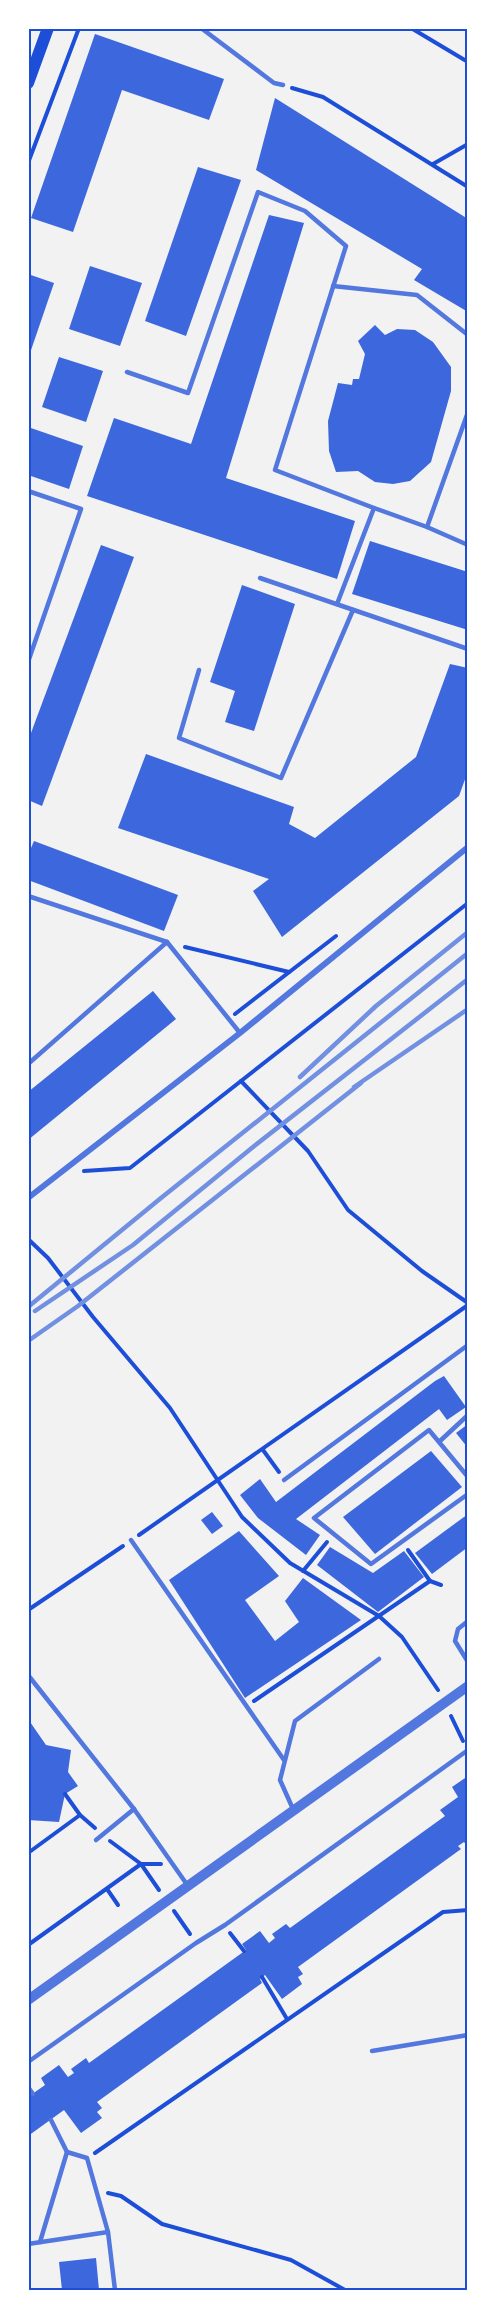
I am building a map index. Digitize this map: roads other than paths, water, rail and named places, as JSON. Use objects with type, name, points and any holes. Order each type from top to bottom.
[{"type":"main road","points":[[28,83],[48,28]]},
{"type":"street","points":[[28,1198],[240,1033],[468,847]]},
{"type":"street","points":[[28,2000],[468,1686]]},
{"type":"lane","points":[[201,28],[274,83],[283,85]]},
{"type":"lane","points":[[127,372],[188,393],[258,192],[305,211],[346,246],[275,470],[427,527],[468,545]]},
{"type":"lane","points":[[333,286],[417,295],[468,335]]},
{"type":"lane","points":[[427,527],[468,412]]},
{"type":"lane","points":[[28,491],[81,510],[28,662]]},
{"type":"lane","points":[[337,604],[374,508]]},
{"type":"lane","points":[[260,578],[468,649]]},
{"type":"lane","points":[[199,669],[179,738],[281,778],[353,610]]},
{"type":"lane","points":[[28,896],[167,942],[240,1033]]},
{"type":"lane","points":[[28,1064],[167,942]]},
{"type":"lane","points":[[284,1480],[468,1345]]},
{"type":"lane","points":[[440,1441],[468,1415]]},
{"type":"lane","points":[[468,1477],[429,1430],[314,1518],[370,1563],[468,1494]]},
{"type":"lane","points":[[131,1540],[284,1760]]},
{"type":"lane","points":[[468,1621],[458,1629],[455,1641],[468,1662]]},
{"type":"lane","points":[[294,1811],[280,1780],[295,1721],[379,1659]]},
{"type":"lane","points":[[28,1675],[134,1809],[188,1886]]},
{"type":"lane","points":[[28,2062],[225,1925],[467,1750]]},
{"type":"lane","points":[[96,1840],[134,1809]]},
{"type":"lane","points":[[372,2051],[468,2035]]},
{"type":"lane","points":[[28,2087],[33,2094]]},
{"type":"lane","points":[[40,2242],[67,2152],[51,2120]]},
{"type":"lane","points":[[67,2152],[87,2158],[108,2232],[115,2290]]},
{"type":"lane","points":[[28,2244],[108,2232]]},
{"type":"railway","points":[[300,1077],[376,1006],[468,932]]},
{"type":"railway","points":[[28,1307],[468,953]]},
{"type":"railway","points":[[35,1311],[133,1245],[253,1147],[468,979]]},
{"type":"railway","points":[[354,1087],[468,1009]]},
{"type":"railway","points":[[28,1341],[78,1306],[361,1083]]}]
